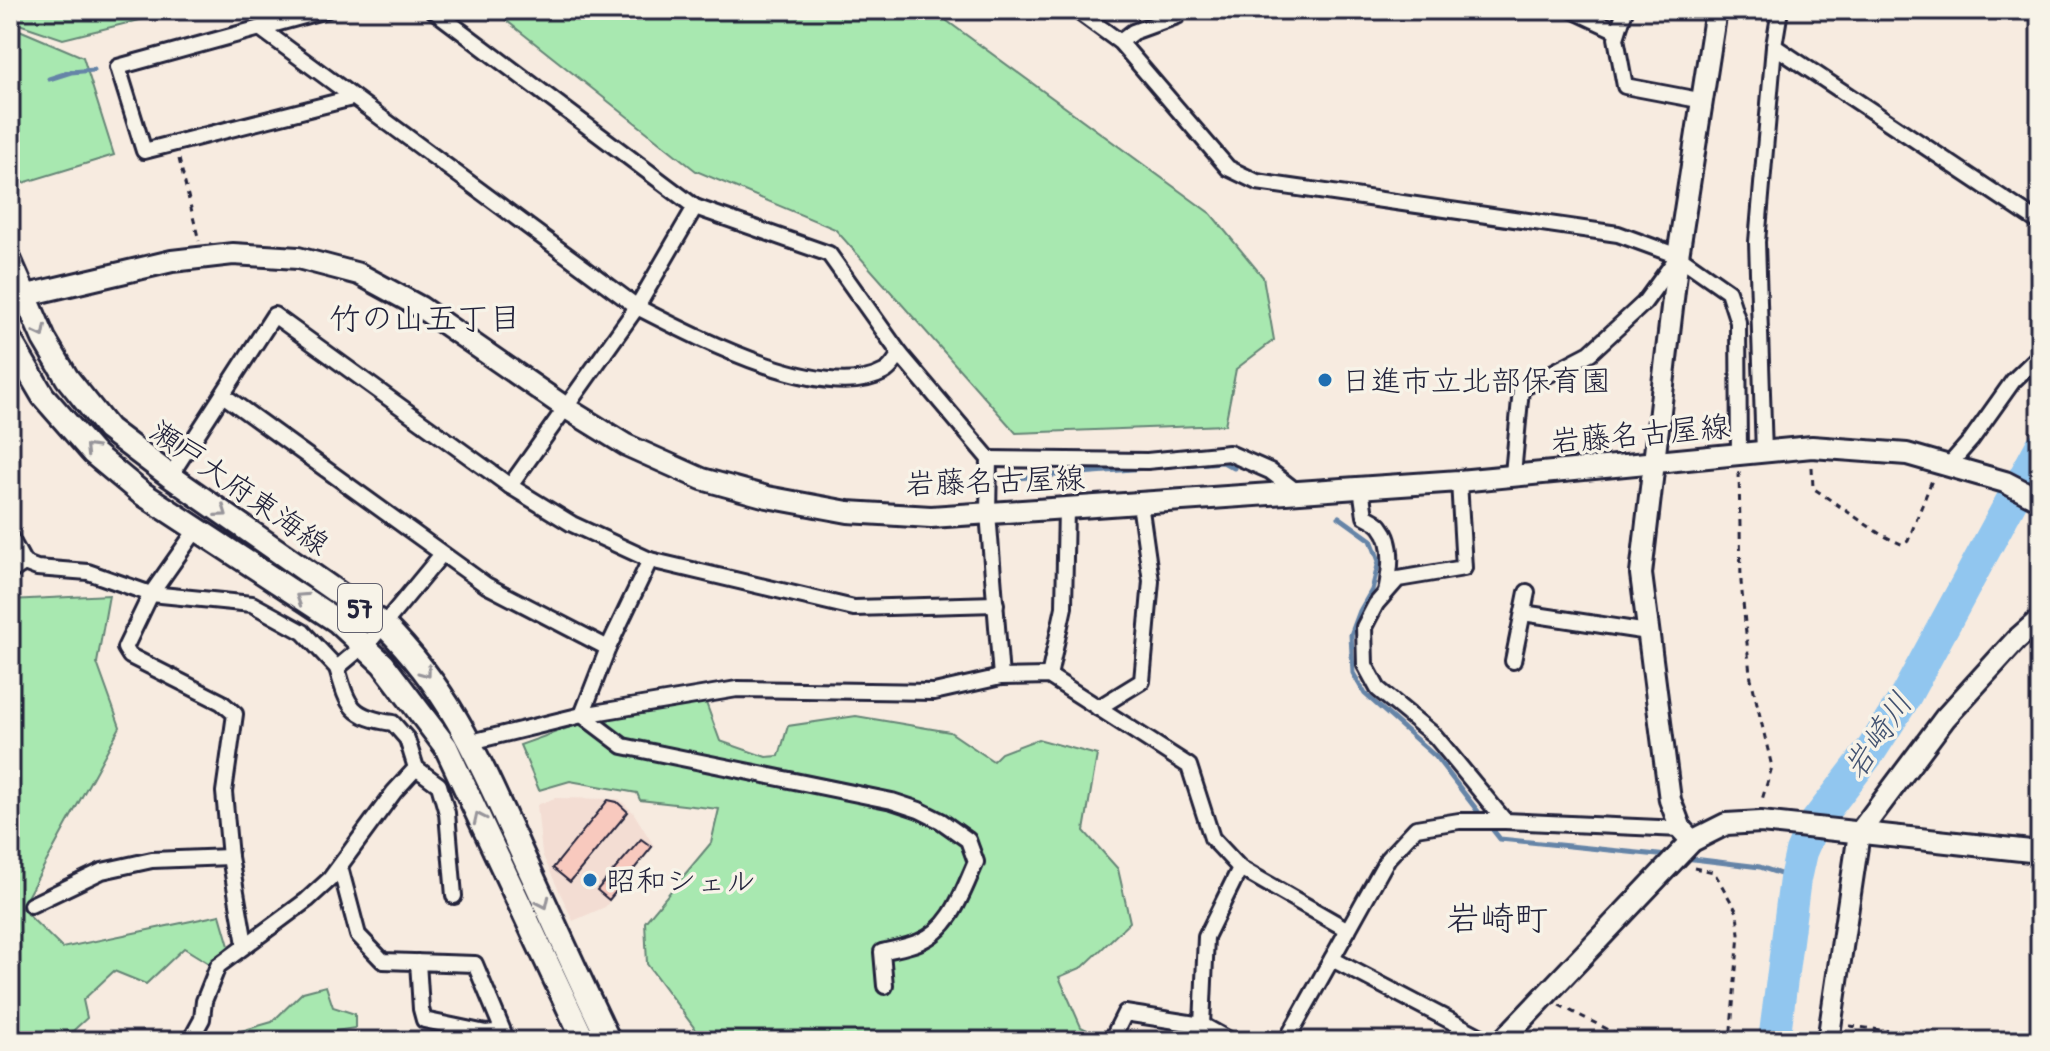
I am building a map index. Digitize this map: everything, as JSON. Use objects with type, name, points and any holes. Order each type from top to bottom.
[{"type":"main road","points":[[1681,849],[1670,800],[1641,574],[1678,256],[1716,10]]},
{"type":"main road","name":"岩藤名古屋線","points":[[16,298],[172,261],[233,254],[298,258],[359,274],[420,307],[566,408],[626,445],[702,479],[767,497],[848,512],[931,517],[1066,508],[1459,481],[1812,447],[1907,454],[2005,482],[2040,500]]},
{"type":"main road","name":"瀬戸大府東海線","points":[[10,261],[16,298],[67,378],[108,429],[170,476],[384,625],[413,655],[443,695],[471,742],[609,1041]]},
{"type":"main road","name":"瀬戸大府東海線","points":[[10,340],[43,396],[93,453],[140,492],[337,621],[366,646],[422,712],[446,747],[584,1041]]},
{"type":"main road","points":[[1830,1032],[1851,832],[1945,718],[2016,640],[2040,619]]},
{"type":"main road","points":[[1502,1041],[1681,849],[1726,824],[1758,822],[2040,852]]},
{"type":"street","points":[[326,10],[118,67],[144,151],[352,98]]},
{"type":"street","points":[[433,10],[695,207],[829,254],[900,354],[989,459],[988,513],[1001,677]]},
{"type":"street","points":[[1076,10],[1096,17],[1228,168],[1257,182],[1618,234],[1678,256],[1728,291],[1738,322],[1739,455]]},
{"type":"street","points":[[1120,42],[1133,32],[1177,16],[1180,10]]},
{"type":"street","points":[[1572,10],[1617,31]]},
{"type":"street","points":[[1625,10],[1617,31],[1625,86],[1704,101]]},
{"type":"street","points":[[1764,453],[1757,242],[1774,46],[1780,10]]},
{"type":"street","points":[[260,28],[637,307],[703,341],[815,379],[852,382],[886,372],[900,354]]},
{"type":"street","points":[[1774,46],[2040,223]]},
{"type":"street","points":[[510,486],[637,307],[695,207]]},
{"type":"street","points":[[1513,474],[1521,389],[1590,353],[1644,303],[1678,256]]},
{"type":"street","points":[[170,476],[274,315],[510,486],[572,524],[650,560],[854,608],[996,604]]},
{"type":"street","points":[[1952,466],[2013,381],[2040,355]]},
{"type":"street","points":[[223,395],[486,585],[608,648]]},
{"type":"street","points":[[989,459],[1147,461],[1229,453],[1270,471],[1297,492]]},
{"type":"street","points":[[1459,481],[1464,568],[1398,579],[1376,604],[1364,627],[1365,665],[1378,689],[1435,736],[1499,821]]},
{"type":"street","points":[[1361,488],[1365,516],[1381,526],[1389,545],[1390,568],[1386,592]]},
{"type":"street","points":[[1098,708],[1142,681],[1151,581],[1140,503]]},
{"type":"street","points":[[1049,676],[1064,607],[1066,508]]},
{"type":"street","points":[[196,530],[151,594],[125,648],[130,656],[221,702],[235,714],[224,792],[230,857],[245,944]]},
{"type":"street","points":[[10,537],[24,563],[37,568],[88,572],[151,594],[252,604],[303,632],[337,668],[347,703],[377,721],[393,723],[407,739],[416,768],[439,785],[447,813],[454,896]]},
{"type":"street","points":[[337,668],[366,646],[442,554]]},
{"type":"street","points":[[582,715],[608,648],[650,560]]},
{"type":"street","points":[[10,572],[24,563]]},
{"type":"street","points":[[1513,661],[1527,592]]},
{"type":"street","points":[[1523,613],[1648,632]]},
{"type":"street","points":[[471,742],[582,715],[737,689],[934,692],[1001,677],[1049,676],[1189,766],[1212,838],[1240,868],[1348,930]]},
{"type":"street","points":[[582,715],[623,746],[892,801],[941,821],[968,840],[976,862],[957,904],[945,924],[919,942],[882,952],[885,986]]},
{"type":"street","points":[[190,1041],[202,1019],[204,1001],[218,966],[307,900],[330,879],[394,792],[416,768]]},
{"type":"street","points":[[1286,1041],[1388,858],[1416,828],[1499,821],[1681,849]]},
{"type":"street","points":[[31,905],[102,871],[152,860],[230,857]]},
{"type":"street","points":[[340,867],[358,935],[383,961],[418,962],[475,964],[503,1031],[486,1033],[424,1020],[418,962]]},
{"type":"street","points":[[1202,1025],[1206,937],[1240,868]]},
{"type":"street","points":[[1332,959],[1489,1041]]},
{"type":"street","points":[[1111,1041],[1125,1013],[1202,1025],[1231,1041]]},
{"type":"path","points":[[176,143],[203,258]]},
{"type":"path","points":[[1812,447],[1813,488],[1880,534],[1903,545],[1952,466]]},
{"type":"path","points":[[1739,455],[1741,582],[1750,674],[1772,767],[1758,822]]},
{"type":"path","points":[[1681,849],[1714,872],[1737,912],[1739,934],[1730,1041]]},
{"type":"path","points":[[1544,998],[1631,1041]]},
{"type":"path","points":[[1830,1032],[1965,1041]]},
{"type":"shaded area","name":"昭和シェル","points":[[555,798],[619,799],[633,812],[654,846],[605,907],[573,921],[542,854],[537,805]]},
{"type":"green space","points":[[10,10],[180,10],[63,39],[10,21]]},
{"type":"green space","points":[[493,10],[932,10],[1211,214],[1263,277],[1274,340],[1236,369],[1225,425],[1016,433],[835,229],[696,171]]},
{"type":"green space","points":[[10,26],[83,57],[114,155],[10,187]]},
{"type":"green space","points":[[109,595],[97,663],[120,727],[21,908],[62,948],[220,915],[229,946],[210,964],[184,948],[146,984],[114,971],[83,1000],[87,1018],[62,1041],[10,1041],[10,600]]},
{"type":"green space","points":[[705,700],[720,741],[766,757],[779,756],[788,726],[856,716],[950,732],[993,761],[1001,753],[1038,739],[1097,755],[1084,831],[1118,869],[1130,922],[1083,967],[1059,977],[1081,1027],[1109,1041],[704,1041],[647,964],[645,922],[711,843],[719,809],[640,800],[637,793],[570,781],[539,790],[520,745],[590,720]]},
{"type":"green space","points":[[326,986],[333,1007],[355,1014],[355,1028],[335,1031],[335,1041],[225,1041],[227,1035],[272,1022],[303,992]]},
{"type":"building","points":[[608,800],[617,802],[628,812],[570,882],[553,868]]},
{"type":"building","points":[[641,839],[652,847],[609,900],[597,890]]},
{"type":"waterway","points":[[49,79],[71,72],[94,70]]},
{"type":"waterway","name":"岩崎川","points":[[1774,1041],[1795,879],[1801,852],[1812,827],[1872,749],[1904,699],[2040,448]]},
{"type":"waterway","points":[[1005,479],[1223,462],[1234,468]]},
{"type":"waterway","points":[[1339,517],[1371,540],[1379,561],[1372,590],[1351,635],[1353,673],[1365,694],[1436,757],[1483,818]]},
{"type":"waterway","points":[[1489,825],[1500,839],[1668,856]]},
{"type":"waterway","points":[[1685,858],[1760,867],[1795,879]]},
{"type":"place","name":"日進市立北部保育園","points":[[1325,380]]},
{"type":"place","name":"昭和シェル","points":[[590,880]]},
{"type":"district","name":"竹の山五丁目","points":[[425,317]]},
{"type":"district","name":"岩崎町","points":[[1497,918]]}]
